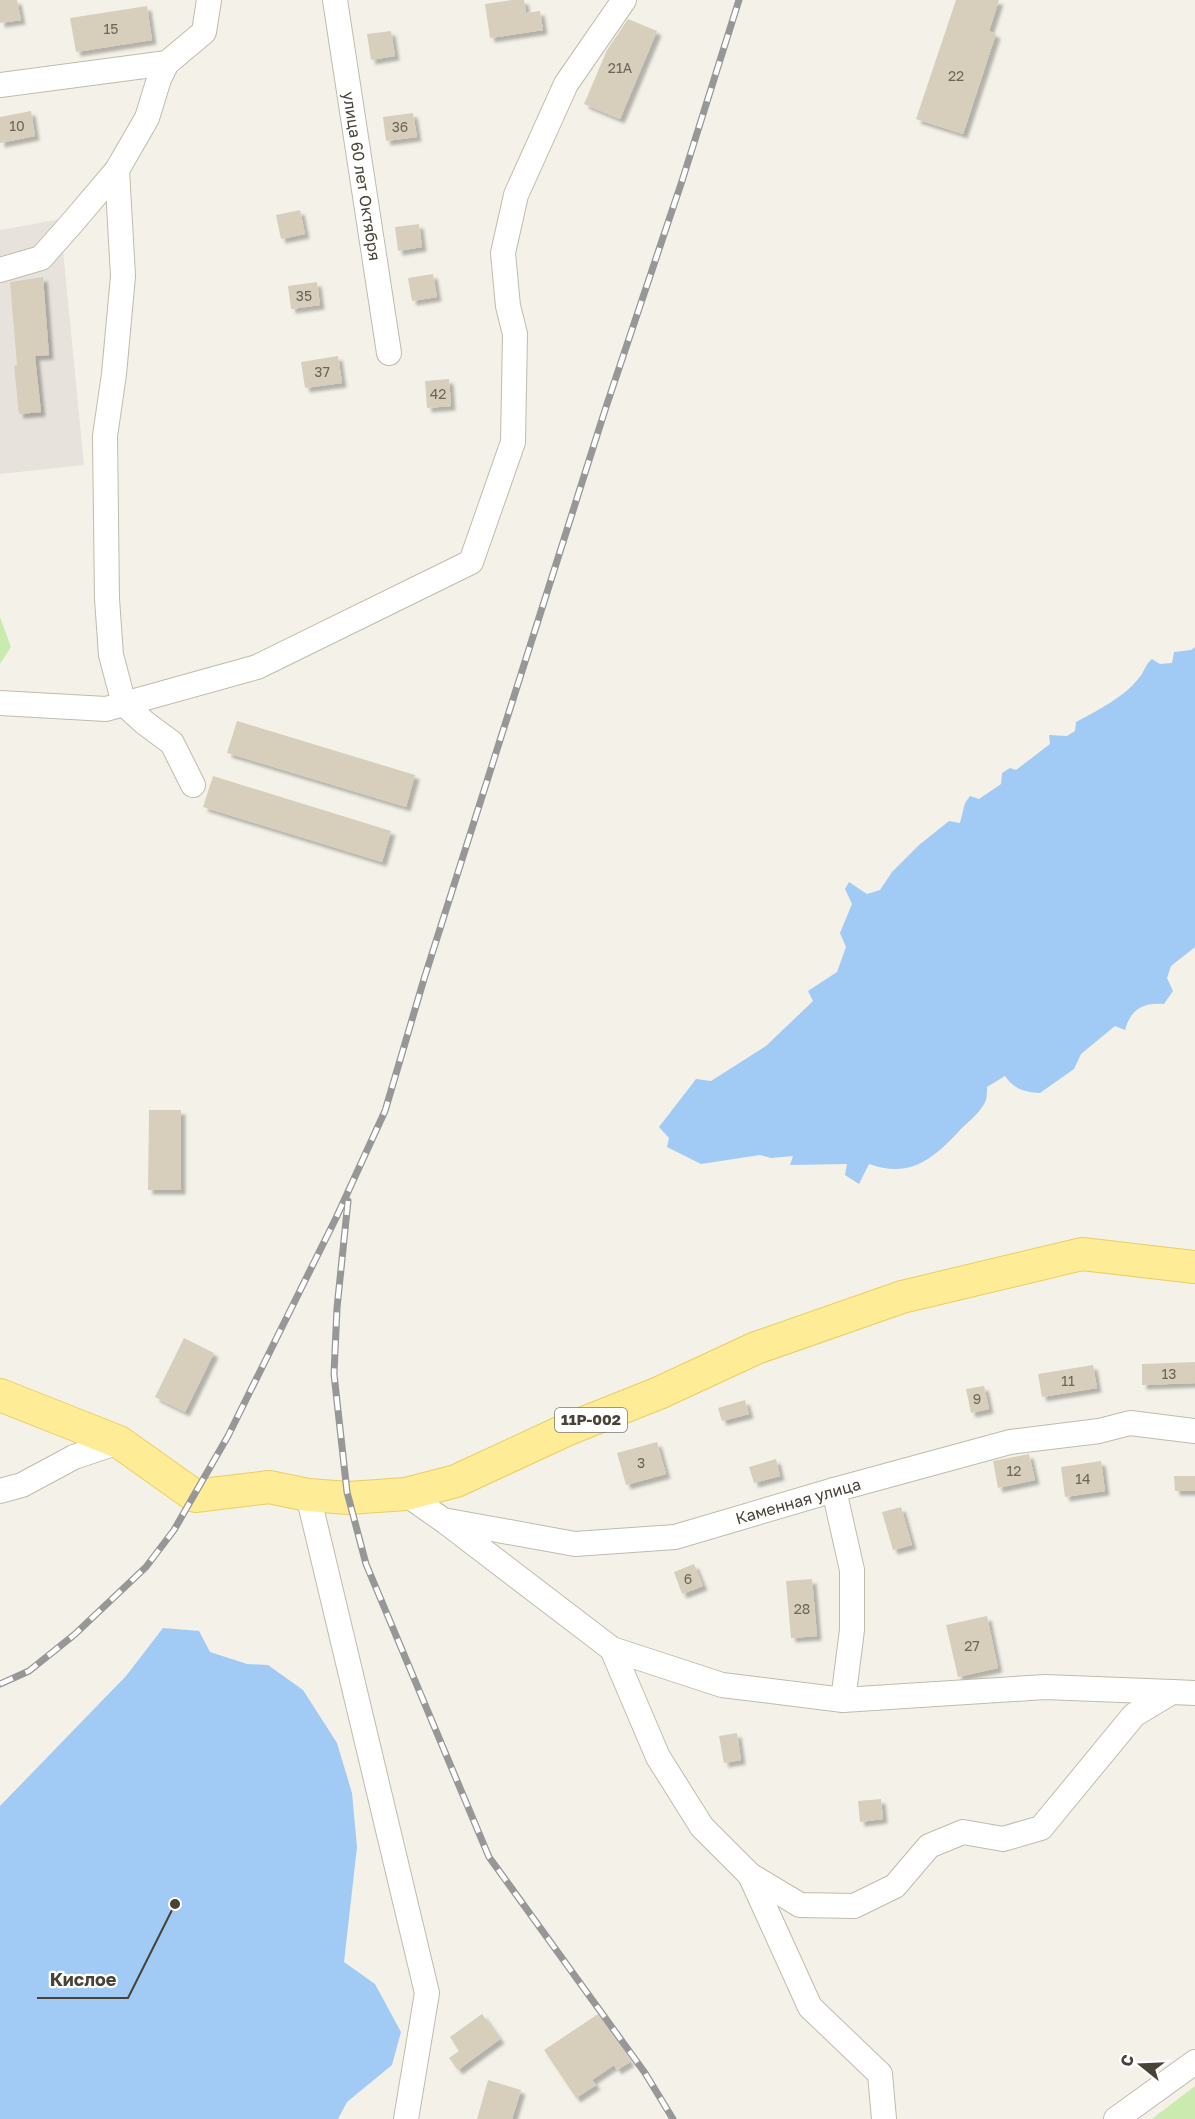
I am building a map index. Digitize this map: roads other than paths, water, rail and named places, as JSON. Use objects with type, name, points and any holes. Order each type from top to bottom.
[{"type":"main road","name":"11Р-002","points":[[0,1395],[119,1442],[195,1496],[269,1487],[308,1496],[349,1498],[406,1494],[456,1480],[566,1430],[659,1393],[756,1348],[902,1298],[1082,1254],[1195,1267]]},
{"type":"street","points":[[0,270],[41,258],[117,170],[147,118],[167,63],[204,32],[209,0]]},
{"type":"street","name":"улица 60 лет Октября","points":[[335,0],[389,353]]},
{"type":"street","points":[[0,702],[106,709],[257,667],[471,562],[513,442],[516,334],[508,306],[503,253],[516,195],[566,84],[624,0]]},
{"type":"street","points":[[0,85],[167,63]]},
{"type":"street","points":[[117,170],[123,276],[114,374],[105,436],[107,599],[111,655],[124,704],[172,743],[193,785]]},
{"type":"street","name":"Каменная улица","points":[[406,1494],[443,1520],[575,1544],[675,1537],[834,1490],[1010,1442],[1099,1431],[1130,1424],[1195,1431]]},
{"type":"street","points":[[0,1491],[22,1485],[74,1457],[119,1442]]},
{"type":"street","points":[[834,1490],[852,1570],[852,1630],[843,1700]]},
{"type":"street","points":[[308,1496],[427,1993],[406,2119]]},
{"type":"street","points":[[443,1520],[612,1649],[722,1685],[843,1700],[1045,1687],[1183,1692]]},
{"type":"street","points":[[612,1649],[658,1758],[702,1827],[750,1875],[800,1905],[854,1906],[895,1886],[930,1846],[963,1832],[1003,1839],[1041,1828],[1134,1715],[1183,1692]]},
{"type":"street","points":[[750,1875],[810,2007],[880,2074],[884,2119]]},
{"type":"street","points":[[1116,2119],[1195,2062]]},
{"type":"water","points":[[1195,647],[1195,947],[1171,966],[1167,978],[1173,991],[1164,1004],[1150,1004],[1139,1008],[1134,1012],[1125,1030],[1115,1026],[1081,1054],[1074,1069],[1040,1093],[1020,1089],[1005,1076],[987,1087],[986,1099],[982,1108],[931,1157],[921,1163],[897,1169],[869,1164],[859,1184],[845,1175],[847,1164],[790,1165],[793,1156],[771,1158],[760,1155],[701,1164],[667,1147],[669,1138],[659,1127],[696,1079],[711,1081],[766,1046],[813,1001],[808,991],[837,972],[846,947],[840,933],[852,904],[845,889],[849,882],[867,894],[880,890],[892,872],[919,845],[949,821],[960,823],[965,803],[970,796],[979,799],[1001,784],[1002,773],[1010,768],[1016,770],[1050,744],[1049,735],[1067,736],[1075,731],[1076,722],[1126,692],[1152,659],[1160,664],[1172,663],[1174,652],[1191,650]]},
{"type":"water","points":[[163,1628],[199,1631],[210,1652],[247,1664],[268,1665],[303,1690],[337,1743],[352,1793],[357,1847],[344,1962],[375,1984],[401,2032],[392,2065],[347,2102],[338,2119],[0,2119],[0,1806],[126,1676]]},
{"type":"railway","points":[[0,1684],[29,1671],[74,1635],[146,1567],[174,1530],[228,1436],[336,1218],[385,1111],[424,979],[606,407],[682,181],[739,0]]},
{"type":"railway","points":[[348,1201],[337,1308],[334,1374],[347,1492],[366,1564],[489,1857],[645,2073],[673,2119]]},
{"type":"place","name":"Кислое","points":[[175,1904]]}]
